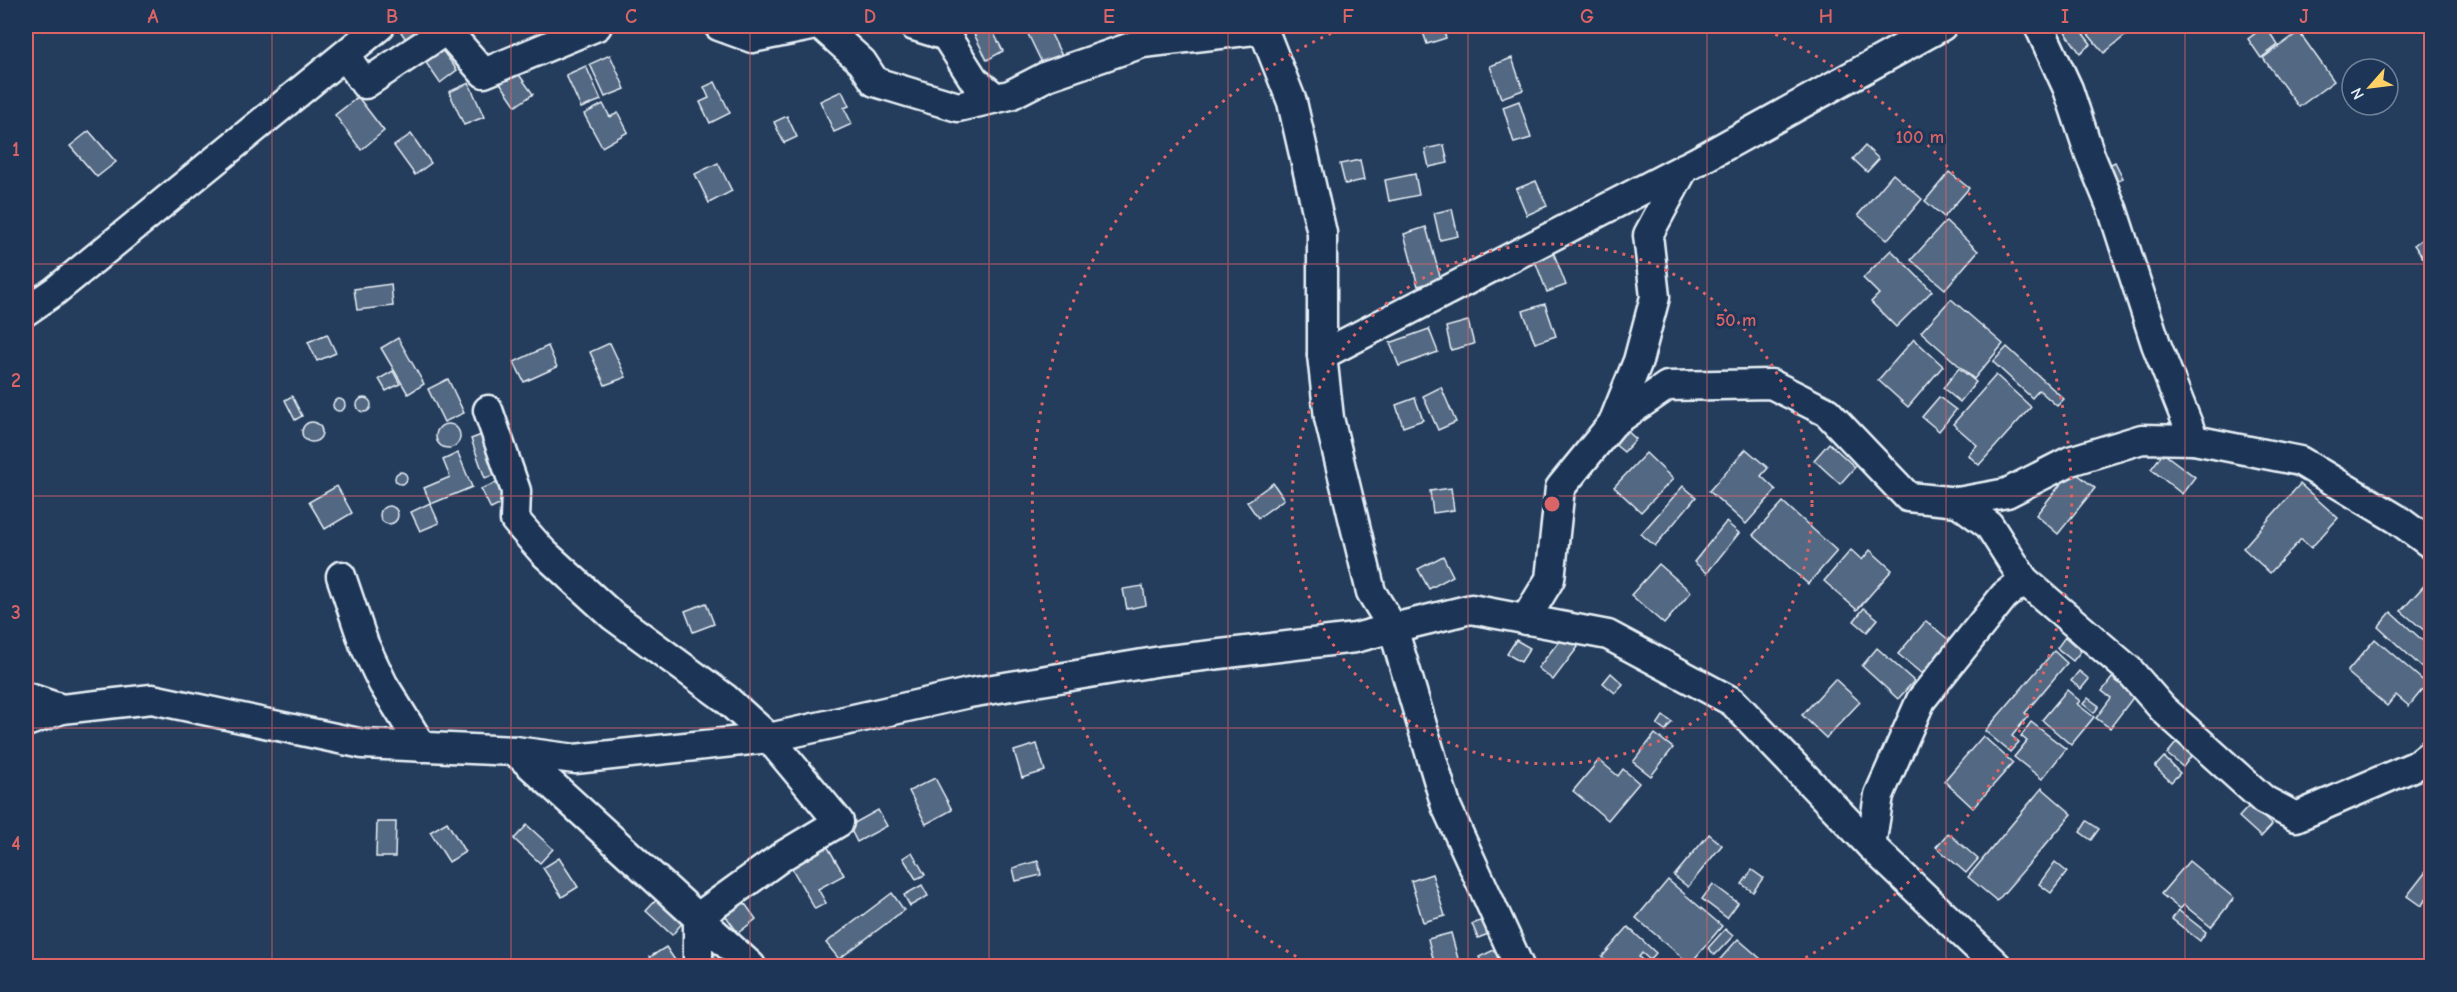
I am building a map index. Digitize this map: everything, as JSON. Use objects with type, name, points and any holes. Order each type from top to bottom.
[{"type":"street","points":[[26,311],[55,291],[380,26]]},
{"type":"street","points":[[345,55],[365,84],[446,30],[484,73],[597,26]]},
{"type":"street","points":[[719,26],[752,38],[811,26]]},
{"type":"street","points":[[822,26],[862,62],[875,82],[958,107],[1010,95],[1047,76],[1143,43],[1263,27],[1292,102],[1322,233],[1322,355],[1329,418],[1371,592],[1393,628],[1446,806],[1519,966]]},
{"type":"street","points":[[914,26],[946,36],[974,80],[996,98]]},
{"type":"street","points":[[1322,355],[1684,168],[1942,26]]},
{"type":"street","points":[[2039,26],[2068,89],[2090,155],[2113,211],[2156,344],[2194,440]]},
{"type":"street","points":[[1613,423],[1638,361],[1655,297],[1648,236],[1684,168]]},
{"type":"street","points":[[1525,620],[1550,579],[1560,488],[1613,423],[1667,386],[1772,384],[1827,412],[1908,497],[1958,502],[2007,493],[2070,461],[2142,439],[2194,440],[2300,461],[2397,519],[2432,545]]},
{"type":"street","points":[[488,410],[516,491],[515,520],[543,552],[613,616],[725,698],[770,738],[840,822],[784,855],[698,917]]},
{"type":"street","points":[[1989,525],[2007,493]]},
{"type":"street","points":[[1958,502],[1989,525],[2024,580],[2128,670],[2163,709],[2264,800],[2296,817],[2417,765],[2432,753]]},
{"type":"street","points":[[341,576],[364,644],[384,684],[422,747]]},
{"type":"street","points":[[1871,846],[1879,795],[1921,700],[2004,596],[2024,580]]},
{"type":"street","points":[[26,722],[62,709],[152,699],[363,744],[515,751],[575,759],[770,738],[969,693],[1161,661],[1355,639],[1471,609],[1608,635],[1732,702],[1871,846],[1997,966]]},
{"type":"street","points":[[26,697],[62,709]]},
{"type":"street","points":[[515,751],[751,966]]},
{"type":"street","points":[[698,917],[698,966]]},
{"type":"building","points":[[397,26],[436,26],[409,44]]},
{"type":"building","points":[[990,26],[1003,51],[987,60],[974,34]]},
{"type":"building","points":[[1047,26],[1062,56],[1043,65],[1027,32]]},
{"type":"building","points":[[1421,26],[1442,26],[1446,38],[1427,44]]},
{"type":"building","points":[[2061,26],[2077,26],[2091,44],[2080,53]]},
{"type":"building","points":[[2081,26],[2137,26],[2104,53]]},
{"type":"building","points":[[2265,26],[2278,45],[2261,58],[2248,39]]},
{"type":"building","points":[[2299,32],[2334,81],[2299,107],[2263,58]]},
{"type":"building","points":[[436,42],[457,70],[440,83],[420,54]]},
{"type":"building","points":[[610,55],[625,89],[605,97],[590,64]]},
{"type":"building","points":[[1512,58],[1523,90],[1501,98],[1490,66]]},
{"type":"building","points":[[512,65],[533,94],[516,106],[496,77]]},
{"type":"building","points":[[586,66],[601,100],[581,108],[566,75]]},
{"type":"building","points":[[715,82],[730,113],[710,123],[700,102],[709,98],[704,87]]},
{"type":"building","points":[[469,83],[484,117],[464,125],[449,92]]},
{"type":"building","points":[[842,91],[849,106],[844,108],[852,124],[834,132],[820,101]]},
{"type":"building","points":[[358,97],[384,131],[361,150],[335,115]]},
{"type":"building","points":[[1519,101],[1531,138],[1514,143],[1503,107]]},
{"type":"building","points":[[603,104],[610,117],[618,113],[628,132],[602,147],[584,114]]},
{"type":"building","points":[[787,116],[797,137],[784,143],[774,122]]},
{"type":"building","points":[[89,131],[116,162],[97,177],[70,146]]},
{"type":"building","points":[[411,134],[431,163],[415,175],[394,146]]},
{"type":"building","points":[[1444,145],[1448,163],[1429,167],[1425,149]]},
{"type":"building","points":[[1865,146],[1879,159],[1867,172],[1853,159]]},
{"type":"building","points":[[1360,160],[1364,180],[1345,184],[1340,164]]},
{"type":"building","points":[[2115,162],[2123,178],[2108,185],[2101,169]]},
{"type":"building","points":[[718,163],[732,191],[709,203],[695,174]]},
{"type":"building","points":[[1949,172],[1969,188],[1944,217],[1925,201]]},
{"type":"building","points":[[1415,174],[1419,195],[1389,201],[1385,180]]},
{"type":"building","points":[[1893,174],[1922,199],[1887,240],[1858,215]]},
{"type":"building","points":[[1536,181],[1547,206],[1527,215],[1516,189]]},
{"type":"building","points":[[1452,209],[1458,236],[1440,240],[1434,213]]},
{"type":"building","points":[[1946,221],[1978,251],[1945,289],[1911,260]]},
{"type":"building","points":[[1426,227],[1441,280],[1418,286],[1404,234]]},
{"type":"building","points":[[2432,232],[2432,269],[2431,269],[2414,245]]},
{"type":"building","points":[[1891,250],[1932,291],[1896,327],[1871,302],[1879,294],[1863,278]]},
{"type":"building","points":[[1554,254],[1566,285],[1547,292],[1535,261]]},
{"type":"building","points":[[391,284],[393,306],[357,310],[354,289]]},
{"type":"building","points":[[1951,299],[2003,344],[1974,379],[1921,332]]},
{"type":"building","points":[[1545,304],[1556,336],[1535,343],[1523,311]]},
{"type":"building","points":[[1468,321],[1474,344],[1451,350],[1446,327]]},
{"type":"building","points":[[1429,329],[1438,352],[1399,366],[1390,343]]},
{"type":"building","points":[[327,334],[336,353],[317,361],[308,342]]},
{"type":"building","points":[[398,338],[424,384],[408,394],[381,348]]},
{"type":"building","points":[[1914,339],[1943,366],[1908,407],[1878,380]]},
{"type":"building","points":[[610,343],[626,377],[605,385],[590,352]]},
{"type":"building","points":[[548,346],[557,367],[524,382],[514,362]]},
{"type":"building","points":[[2007,347],[2064,399],[2057,406],[2039,390],[2032,398],[1993,362]]},
{"type":"building","points":[[1959,368],[1976,382],[1960,402],[1943,388]]},
{"type":"building","points":[[393,371],[400,384],[386,391],[379,379]]},
{"type":"building","points":[[1996,375],[2031,407],[1979,465],[1968,455],[1977,445],[1953,424]]},
{"type":"building","points":[[448,379],[464,413],[444,422],[428,389]]},
{"type":"building","points":[[1441,387],[1456,422],[1438,430],[1423,396]]},
{"type":"building","points":[[292,396],[302,416],[295,420],[285,400]]},
{"type":"building","points":[[1939,397],[1956,410],[1939,431],[1922,417]]},
{"type":"building","points":[[364,398],[369,400],[371,405],[369,410],[364,412],[359,410],[357,405],[359,400]]},
{"type":"building","points":[[1415,398],[1423,420],[1403,427],[1396,405]]},
{"type":"building","points":[[341,399],[345,405],[341,411],[337,411],[333,403]]},
{"type":"building","points":[[312,422],[319,425],[322,432],[319,439],[312,442],[305,439],[302,432],[305,425]]},
{"type":"building","points":[[448,424],[457,427],[460,436],[457,445],[448,448],[439,445],[436,436],[439,427]]},
{"type":"building","points":[[1625,429],[1636,439],[1624,452],[1613,443]]},
{"type":"building","points":[[489,432],[503,472],[485,478],[471,439]]},
{"type":"building","points":[[1829,443],[1855,467],[1840,484],[1814,460]]},
{"type":"building","points":[[1746,449],[1768,468],[1761,476],[1776,490],[1746,524],[1709,491]]},
{"type":"building","points":[[458,453],[472,487],[431,504],[424,488],[450,477],[443,460]]},
{"type":"building","points":[[1646,453],[1673,479],[1641,512],[1614,487]]},
{"type":"building","points":[[2163,453],[2195,477],[2182,494],[2151,469]]},
{"type":"building","points":[[2072,470],[2095,488],[2058,534],[2036,515]]},
{"type":"building","points":[[403,472],[407,478],[403,484],[399,484],[395,476]]},
{"type":"building","points":[[501,481],[509,500],[491,509],[481,489]]},
{"type":"building","points":[[1273,483],[1284,499],[1258,518],[1247,502]]},
{"type":"building","points":[[2300,484],[2338,518],[2311,548],[2301,539],[2270,573],[2243,548]]},
{"type":"building","points":[[337,486],[352,513],[325,529],[309,502]]},
{"type":"building","points":[[1683,486],[1696,497],[1655,546],[1641,534]]},
{"type":"building","points":[[1451,488],[1454,510],[1433,513],[1430,491]]},
{"type":"building","points":[[1783,502],[1837,551],[1808,584],[1753,535]]},
{"type":"building","points":[[430,503],[439,523],[420,531],[411,512]]},
{"type":"building","points":[[389,506],[397,511],[398,515],[393,523],[389,524],[381,519],[380,515],[385,507]]},
{"type":"building","points":[[1726,522],[1739,533],[1707,573],[1694,562]]},
{"type":"building","points":[[1851,550],[1862,560],[1870,550],[1892,570],[1857,610],[1824,581]]},
{"type":"building","points":[[1443,556],[1453,576],[1429,589],[1418,569]]},
{"type":"building","points":[[1659,564],[1691,592],[1664,624],[1631,595]]},
{"type":"building","points":[[2432,577],[2432,637],[2401,611]]},
{"type":"building","points":[[1143,586],[1146,605],[1127,609],[1123,589]]},
{"type":"building","points":[[706,603],[714,624],[693,632],[685,611]]},
{"type":"building","points":[[1864,608],[1878,619],[1867,632],[1854,621]]},
{"type":"building","points":[[2391,612],[2432,649],[2432,666],[2426,671],[2378,627]]},
{"type":"building","points":[[1926,621],[1955,645],[1928,679],[1898,654]]},
{"type":"building","points":[[1563,636],[1578,647],[1553,680],[1538,668]]},
{"type":"building","points":[[2065,637],[2081,651],[2073,661],[2057,648]]},
{"type":"building","points":[[2375,639],[2427,684],[2409,706],[2396,695],[2387,706],[2347,672]]},
{"type":"building","points":[[1516,640],[1530,648],[1521,662],[1507,654]]},
{"type":"building","points":[[1877,648],[1914,681],[1898,699],[1862,666]]},
{"type":"building","points":[[2054,651],[2067,663],[2025,713],[2028,716],[2012,736],[2019,742],[2010,752],[1985,731]]},
{"type":"building","points":[[2079,671],[2089,679],[2081,689],[2071,681]]},
{"type":"building","points":[[1611,673],[1623,684],[1615,693],[1603,683]]},
{"type":"building","points":[[2112,678],[2135,695],[2110,728],[2096,718],[2111,698],[2102,691]]},
{"type":"building","points":[[1835,679],[1860,702],[1826,738],[1802,715]]},
{"type":"building","points":[[2067,690],[2080,701],[2077,704],[2094,717],[2071,745],[2042,720]]},
{"type":"building","points":[[2088,698],[2099,706],[2094,713],[2083,704]]},
{"type":"building","points":[[1663,716],[1672,722],[1665,731],[1657,725]]},
{"type":"building","points":[[2031,722],[2066,749],[2042,779],[2014,757],[2027,741],[2021,736]]},
{"type":"building","points":[[1655,734],[1673,748],[1651,776],[1633,762]]},
{"type":"building","points":[[1983,736],[2013,763],[1973,808],[1944,781]]},
{"type":"building","points":[[2177,742],[2192,755],[2183,767],[2167,754]]},
{"type":"building","points":[[1037,744],[1045,771],[1022,778],[1014,751]]},
{"type":"building","points":[[2164,757],[2180,773],[2171,782],[2155,767]]},
{"type":"building","points":[[1599,760],[1618,776],[1623,769],[1639,783],[1608,820],[1573,791]]},
{"type":"building","points":[[935,778],[952,810],[926,824],[909,791]]},
{"type":"building","points":[[2042,788],[2072,814],[1997,901],[1968,877]]},
{"type":"building","points":[[2250,805],[2272,825],[2261,837],[2239,817]]},
{"type":"building","points":[[878,810],[887,826],[857,842],[849,826]]},
{"type":"building","points":[[2087,821],[2099,829],[2091,840],[2080,832]]},
{"type":"building","points":[[377,822],[396,822],[395,857],[376,857]]},
{"type":"building","points":[[447,822],[465,852],[449,862],[430,832]]},
{"type":"building","points":[[527,825],[553,849],[540,863],[514,839]]},
{"type":"building","points":[[1948,833],[1978,859],[1966,873],[1936,847]]},
{"type":"building","points":[[1709,834],[1722,845],[1688,887],[1674,876]]},
{"type":"building","points":[[826,844],[844,875],[818,889],[826,903],[815,909],[790,865]]},
{"type":"building","points":[[912,852],[925,875],[916,879],[903,858]]},
{"type":"building","points":[[559,858],[578,887],[562,897],[543,868]]},
{"type":"building","points":[[1038,861],[1041,875],[1016,881],[1013,868]]},
{"type":"building","points":[[2189,861],[2234,898],[2211,927],[2184,905],[2180,909],[2161,894]]},
{"type":"building","points":[[2055,862],[2067,872],[2051,893],[2039,884]]},
{"type":"building","points":[[2432,864],[2432,895],[2430,894],[2421,906],[2407,896]]},
{"type":"building","points":[[1752,870],[1763,878],[1753,892],[1742,884]]},
{"type":"building","points":[[1432,874],[1445,916],[1423,922],[1411,881]]},
{"type":"building","points":[[1668,880],[1722,926],[1690,964],[1636,918]]},
{"type":"building","points":[[1713,884],[1738,903],[1727,918],[1702,899]]},
{"type":"building","points":[[922,885],[928,896],[910,906],[904,895]]},
{"type":"building","points":[[892,893],[904,910],[839,959],[826,943]]},
{"type":"building","points":[[659,897],[684,921],[672,935],[646,911]]},
{"type":"building","points":[[743,901],[756,919],[738,933],[725,915]]},
{"type":"building","points":[[2178,910],[2206,932],[2200,941],[2172,919]]},
{"type":"building","points":[[1486,919],[1491,933],[1478,938],[1472,924]]},
{"type":"building","points":[[1628,927],[1656,953],[1650,960],[1642,953],[1639,957],[1648,965],[1646,966],[1612,966],[1602,957]]},
{"type":"building","points":[[1725,929],[1733,936],[1715,955],[1708,948]]},
{"type":"building","points":[[1451,933],[1460,966],[1435,966],[1428,939]]},
{"type":"building","points":[[1738,939],[1769,966],[1714,966]]},
{"type":"building","points":[[666,947],[679,966],[656,966],[650,957]]},
{"type":"building","points":[[1494,950],[1502,966],[1483,966],[1479,957]]}]
